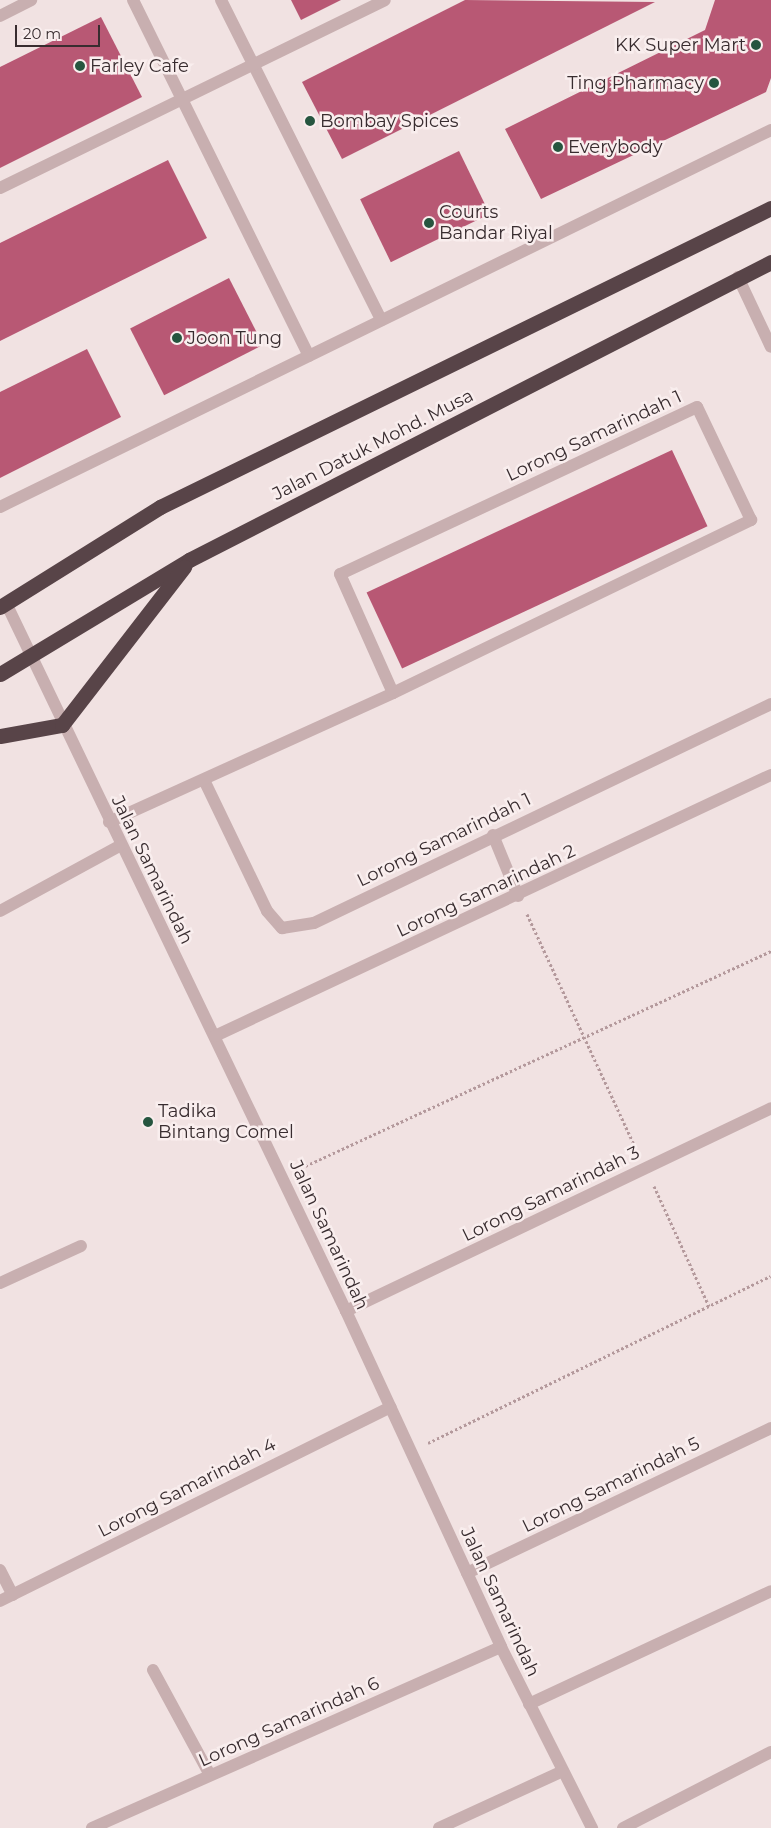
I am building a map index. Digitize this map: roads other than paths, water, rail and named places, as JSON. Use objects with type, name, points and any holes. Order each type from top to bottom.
[{"type":"highway","name":"Jalan Datuk Mohd. Musa","points":[[3,605],[160,507],[771,208]]},
{"type":"highway","name":"Jalan Datuk Mohd. Musa","points":[[0,674],[189,560],[738,277],[771,262]]},
{"type":"highway","points":[[0,736],[62,725],[189,560]]},
{"type":"street","points":[[0,16],[31,0]]},
{"type":"street","points":[[133,0],[309,356]]},
{"type":"street","points":[[221,0],[381,320]]},
{"type":"street","points":[[0,188],[385,0]]},
{"type":"street","points":[[0,507],[771,130]]},
{"type":"street","points":[[738,277],[771,348]]},
{"type":"street","name":"Lorong Samarindah 1","points":[[108,822],[393,693],[751,520],[697,406],[340,574],[393,693]]},
{"type":"street","name":"Jalan Samarindah","points":[[3,605],[31,654],[108,822],[215,1036],[412,1450],[466,1574],[592,1828]]},
{"type":"street","name":"Lorong Samarindah 1","points":[[204,780],[266,911],[282,928],[314,923],[493,835],[771,704]]},
{"type":"street","name":"Lorong Samarindah 2","points":[[215,1036],[518,896],[771,775]]},
{"type":"street","points":[[493,835],[518,896]]},
{"type":"street","points":[[0,911],[120,846]]},
{"type":"street","name":"Lorong Samarindah 3","points":[[346,1311],[771,1108]]},
{"type":"street","points":[[0,1283],[81,1246]]},
{"type":"street","name":"Lorong Samarindah 4","points":[[0,1601],[390,1406]]},
{"type":"street","name":"Lorong Samarindah 5","points":[[466,1574],[771,1428]]},
{"type":"street","points":[[0,1570],[13,1595]]},
{"type":"street","points":[[529,1704],[771,1591]]},
{"type":"street","name":"Lorong Samarindah 6","points":[[92,1828],[501,1647]]},
{"type":"street","points":[[153,1670],[210,1776]]},
{"type":"street","points":[[623,1828],[771,1752]]},
{"type":"street","points":[[439,1828],[563,1771]]},
{"type":"place","name":"KK Super Mart","points":[[756,45]]},
{"type":"place","name":"Farley Cafe","points":[[80,66]]},
{"type":"place","name":"Ting Pharmacy","points":[[714,83]]},
{"type":"place","name":"Bombay Spices","points":[[310,121]]},
{"type":"place","name":"Everybody","points":[[558,147]]},
{"type":"place","name":"Courts Bandar Riyal","points":[[429,223]]},
{"type":"place","name":"Joon Tung","points":[[177,338]]},
{"type":"place","name":"Tadika Bintang Comel","points":[[148,1122]]}]
